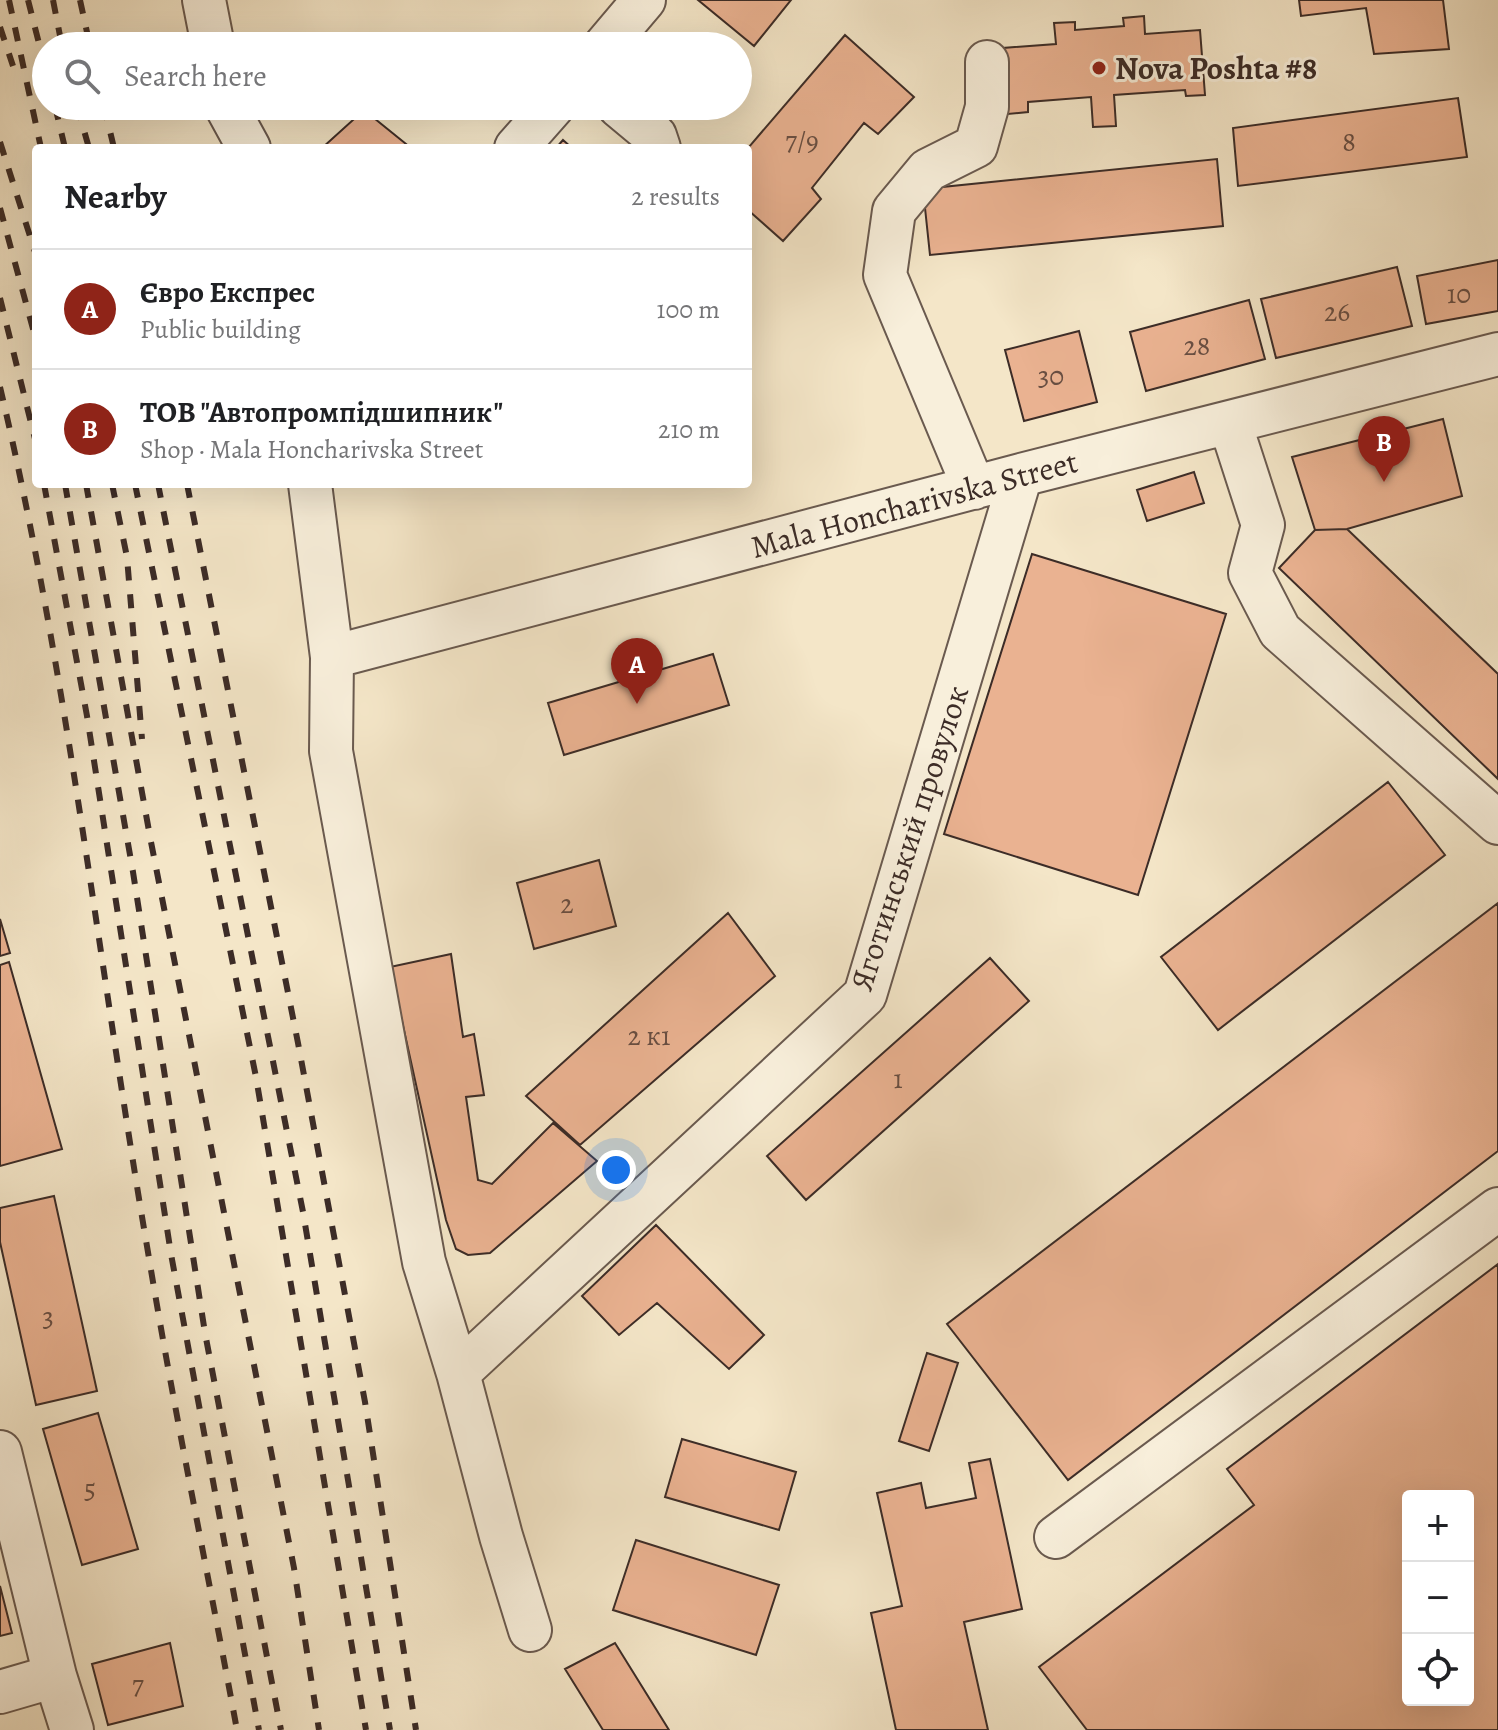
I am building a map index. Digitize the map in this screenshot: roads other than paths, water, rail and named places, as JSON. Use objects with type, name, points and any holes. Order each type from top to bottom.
[{"type":"street","points":[[204,0],[210,32]]},
{"type":"street","points":[[617,32],[644,0]]},
{"type":"street","points":[[974,488],[885,275],[894,211],[928,170],[976,146],[987,107],[987,62]]},
{"type":"street","points":[[234,120],[247,144]]},
{"type":"street","points":[[520,144],[541,120]]},
{"type":"street","points":[[636,120],[655,136],[658,144]]},
{"type":"street","name":"Mala Honcharivska Street","points":[[332,657],[1021,475],[1498,354]]},
{"type":"street","points":[[1230,423],[1263,525],[1250,573],[1280,631],[1498,823]]},
{"type":"street","name":"Яготинський провулок","points":[[458,1373],[865,995],[1021,475]]},
{"type":"street","points":[[311,488],[332,657],[331,751],[424,1262],[530,1630]]},
{"type":"street","points":[[1056,1537],[1498,1209]]},
{"type":"street","points":[[0,1452],[55,1676],[72,1730]]},
{"type":"street","points":[[0,1692],[55,1676]]},
{"type":"railway","points":[[9,0],[32,106]]},
{"type":"railway","points":[[28,0],[36,32]]},
{"type":"railway","points":[[53,0],[59,32]]},
{"type":"railway","points":[[80,0],[87,32]]},
{"type":"railway","points":[[0,27],[13,66]]},
{"type":"railway","points":[[35,120],[40,144]]},
{"type":"railway","points":[[58,120],[64,144]]},
{"type":"railway","points":[[81,120],[88,144]]},
{"type":"railway","points":[[107,120],[113,144]]},
{"type":"railway","points":[[0,142],[32,242]]},
{"type":"railway","points":[[0,208],[32,325]]},
{"type":"railway","points":[[0,298],[32,427]]},
{"type":"railway","points":[[0,387],[45,603],[159,1317],[237,1730]]},
{"type":"railway","points":[[45,488],[87,716],[171,1254],[259,1730]]},
{"type":"railway","points":[[66,488],[133,872],[205,1333],[281,1730]]},
{"type":"railway","points":[[87,488],[151,842],[294,1568],[319,1730]]},
{"type":"railway","points":[[113,488],[127,557],[142,739]]},
{"type":"railway","points":[[136,488],[256,1077],[366,1730]]},
{"type":"railway","points":[[159,488],[303,1212],[390,1730]]},
{"type":"railway","points":[[188,488],[298,1043],[365,1402],[416,1730]]},
{"type":"place","name":"Nova Poshta #8","points":[[1099,68]]},
{"type":"place","name":"ТОВ \"Автопромпідшипник\"","points":[[1384,482]]},
{"type":"place","name":"Євро Експрес","points":[[637,704]]}]
